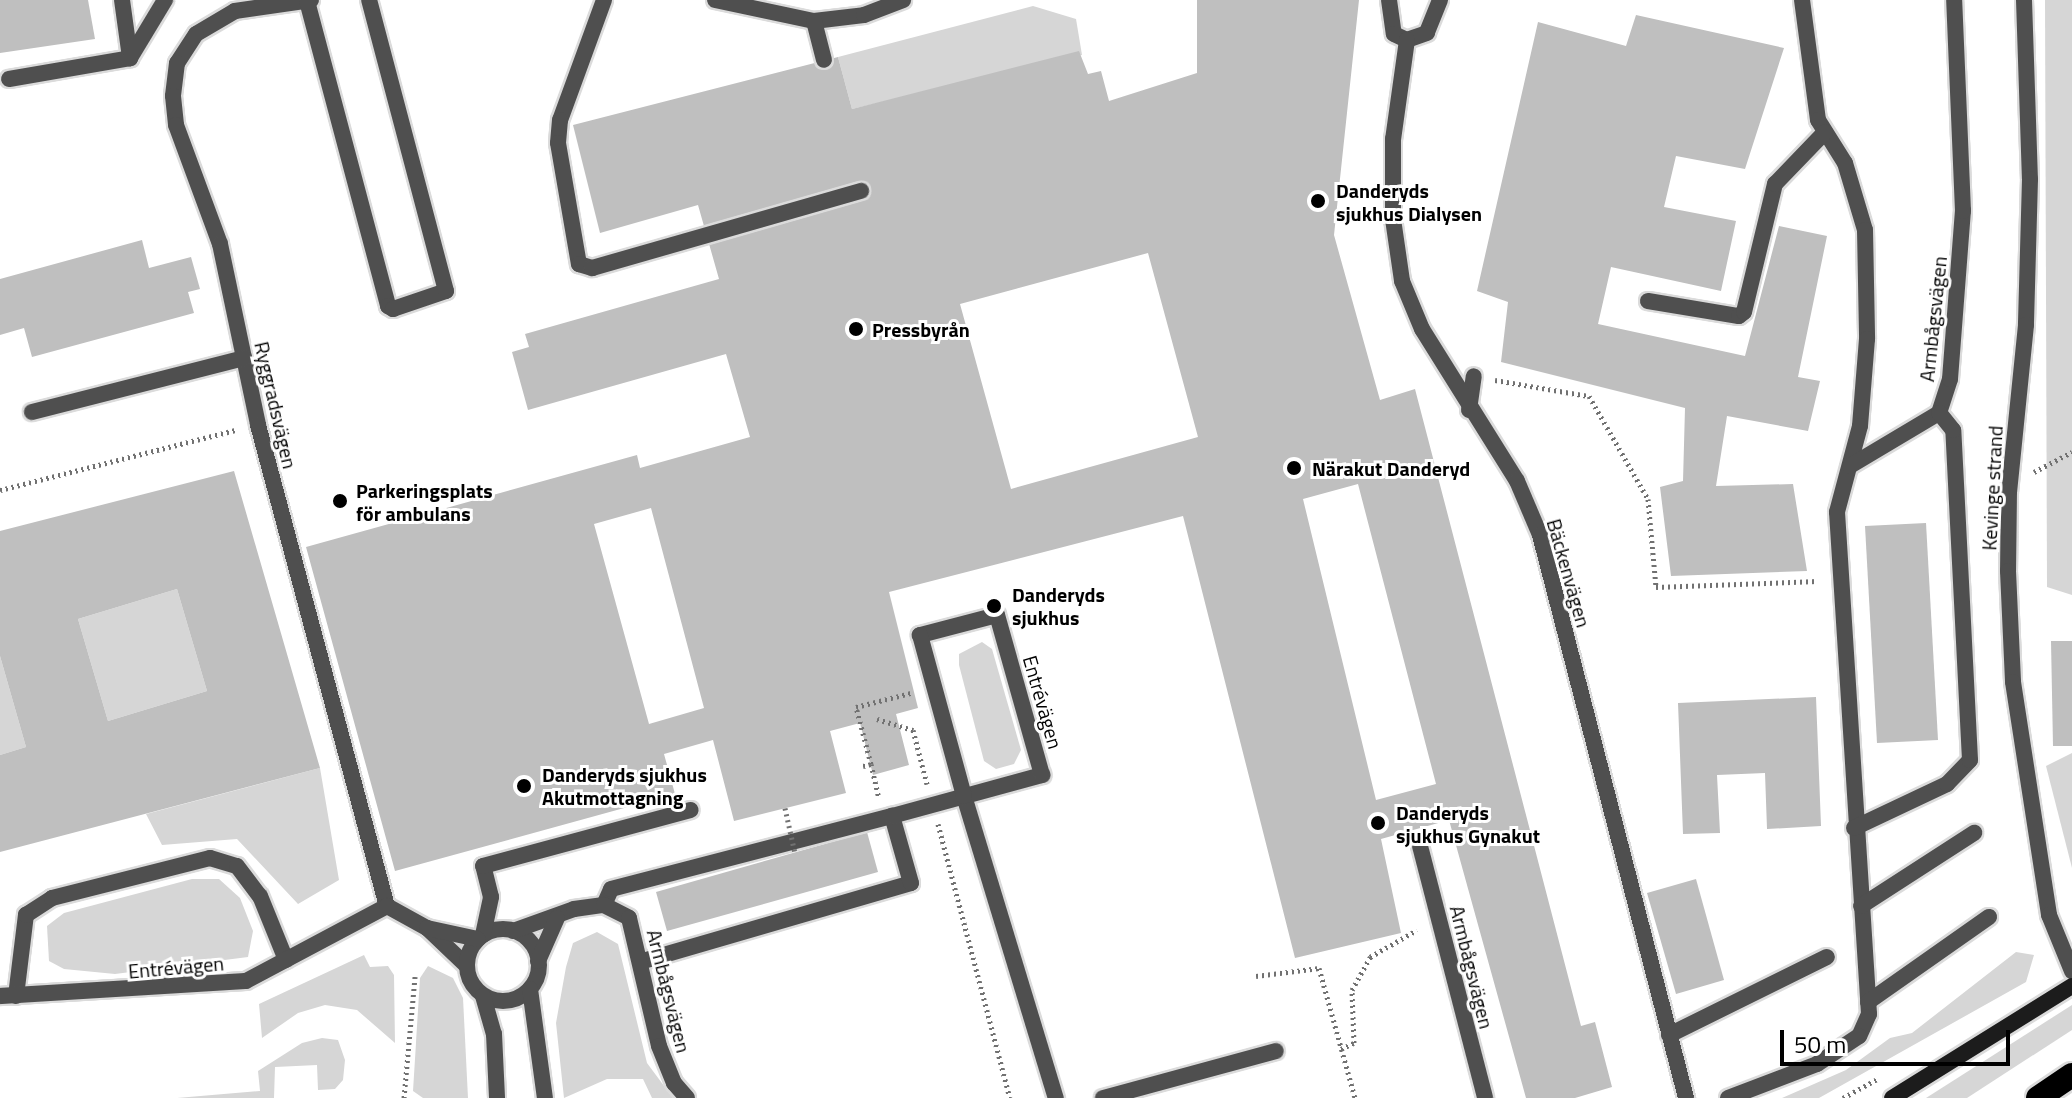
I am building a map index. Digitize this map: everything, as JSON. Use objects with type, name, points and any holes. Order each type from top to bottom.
[{"type":"highway","points":[[2038,1098],[2072,1075]]},
{"type":"street","points":[[122,0],[130,58]]},
{"type":"street","points":[[9,79],[130,58],[165,0]]},
{"type":"street","points":[[309,0],[393,309],[446,291],[369,0]]},
{"type":"street","name":"Ryggradsvägen","points":[[309,0],[235,11],[196,34],[177,63],[176,125],[220,244],[258,425],[387,906]]},
{"type":"street","points":[[604,0],[560,120],[558,143],[579,264],[592,268],[861,191]]},
{"type":"street","points":[[715,0],[814,21],[864,15],[903,0]]},
{"type":"street","points":[[1389,0],[1394,34],[1407,40],[1427,33],[1440,0]]},
{"type":"street","points":[[1728,1098],[1817,1064],[1859,1036],[1869,1014],[1854,828],[1837,512],[1860,426],[1867,339],[1865,230],[1845,163],[1818,120],[1802,0]]},
{"type":"street","name":"Armbågsvägen","points":[[1939,413],[1950,379],[1963,211],[1954,0]]},
{"type":"street","name":"Kevinge strand","points":[[2024,0],[2030,179],[2026,325],[2009,491],[2008,571],[2013,682],[2049,915],[2072,971]]},
{"type":"street","points":[[814,21],[824,60]]},
{"type":"street","name":"Bäckenvägen","points":[[1407,40],[1393,139],[1393,219],[1402,281],[1422,329],[1469,410],[1517,481],[1540,535],[1686,1098]]},
{"type":"street","points":[[1648,301],[1739,316],[1744,312],[1775,184],[1825,132]]},
{"type":"street","points":[[32,412],[244,358]]},
{"type":"street","points":[[1469,410],[1474,376]]},
{"type":"street","points":[[1850,466],[1939,413],[1953,430],[1970,760],[1947,784],[1854,828]]},
{"type":"street","name":"Entrévägen","points":[[604,905],[611,889],[888,817],[1042,775],[997,615],[920,635],[964,796]]},
{"type":"street","points":[[964,796],[1056,1098]]},
{"type":"street","points":[[538,961],[532,943],[510,930],[491,897],[483,866],[691,810]]},
{"type":"street","points":[[643,961],[911,883],[888,817]]},
{"type":"street","points":[[1861,906],[1974,833]]},
{"type":"street","name":"Armbågsvägen","points":[[1420,846],[1482,1097]]},
{"type":"street","points":[[8,996],[26,915],[52,898],[210,858],[237,866],[260,896],[286,960]]},
{"type":"street","points":[[491,897],[480,937],[467,966],[470,983],[483,996],[494,1034],[497,1098]]},
{"type":"street","points":[[427,928],[480,937],[557,918],[574,909],[604,905]]},
{"type":"street","name":"Armbågsvägen","points":[[604,905],[629,918],[643,961],[659,1046],[674,1083],[687,1098]]},
{"type":"street","points":[[387,906],[427,928],[467,966]]},
{"type":"street","name":"Entrévägen","points":[[8,996],[246,981],[387,906]]},
{"type":"street","points":[[1868,1002],[1989,917]]},
{"type":"street","points":[[545,1098],[530,989],[538,961],[557,918]]},
{"type":"street","points":[[1669,1035],[1827,957]]},
{"type":"street","points":[[1892,1098],[2072,986]]},
{"type":"street","points":[[483,996],[511,1001],[530,989]]},
{"type":"street","points":[[1103,1098],[1276,1051]]},
{"type":"path","points":[[1474,376],[1589,396],[1648,499],[1656,587],[1841,580]]},
{"type":"path","points":[[0,490],[258,425]]},
{"type":"path","points":[[888,817],[856,707],[911,696],[909,683]]},
{"type":"path","points":[[877,719],[913,730],[1010,1098]]},
{"type":"path","points":[[863,766],[871,764]]},
{"type":"path","points":[[785,808],[795,853]]},
{"type":"path","points":[[1341,1049],[1354,1043],[1352,990],[1370,957],[1438,918]]},
{"type":"path","points":[[1256,976],[1319,968],[1355,1098]]},
{"type":"path","points":[[404,1098],[415,976]]},
{"type":"shaded area","points":[[2045,0],[2072,0],[2072,595],[2047,587]]},
{"type":"shaded area","points":[[1033,6],[1076,19],[1082,55],[852,109],[838,57]]},
{"type":"shaded area","points":[[177,589],[207,691],[108,721],[78,619]]},
{"type":"shaded area","points":[[982,642],[992,649],[1021,750],[1014,764],[996,769],[984,761],[959,665],[959,654]]},
{"type":"shaded area","points":[[0,656],[26,747],[0,755]]},
{"type":"shaded area","points":[[2072,753],[2072,868],[2046,766]]},
{"type":"shaded area","points":[[320,768],[339,880],[298,904],[237,839],[162,845],[146,814]]},
{"type":"shaded area","points":[[192,879],[219,879],[240,898],[253,931],[248,957],[115,974],[64,969],[49,961],[47,926],[64,913]]},
{"type":"shaded area","points":[[597,932],[618,944],[647,1063],[673,1098],[652,1098],[643,1079],[607,1079],[564,1098],[556,1023],[566,967],[573,943]]},
{"type":"shaded area","points":[[2016,952],[2034,955],[2026,982],[1819,1098],[1782,1098],[1846,1070],[1890,1038],[1912,1033]]},
{"type":"shaded area","points":[[364,955],[370,967],[388,966],[394,975],[395,1043],[357,1010],[325,1005],[298,1013],[262,1038],[259,1004]]},
{"type":"shaded area","points":[[428,966],[453,978],[463,998],[468,1098],[423,1098],[413,1091],[420,978]]},
{"type":"shaded area","points":[[2072,1005],[2072,1030],[1967,1098],[1926,1098]]},
{"type":"shaded area","points":[[322,1038],[338,1040],[345,1060],[343,1080],[335,1089],[318,1090],[317,1065],[275,1067],[274,1098],[177,1098],[260,1091],[258,1071],[302,1043]]},
{"type":"building","points":[[0,0],[88,0],[95,39],[0,53]]},
{"type":"building","name":"Danderyds sjukhus","points":[[1197,0],[1359,0],[1334,235],[1380,400],[1415,389],[1581,1026],[1595,1022],[1612,1087],[1575,1098],[1526,1098],[1449,820],[1381,839],[1401,933],[1295,958],[1183,516],[889,592],[918,708],[896,714],[909,765],[873,775],[860,723],[830,731],[846,793],[734,821],[713,740],[664,754],[675,794],[395,871],[306,547],[637,455],[640,468],[750,437],[726,354],[528,410],[512,352],[529,347],[525,334],[719,279],[698,205],[600,233],[573,125],[838,57],[852,109],[1079,51],[1088,74],[1101,71],[1109,101],[1197,73]],"holes":[[[1148,253],[1198,437],[1011,489],[960,304]],[[1358,484],[1436,784],[1376,800],[1303,499]],[[651,508],[704,708],[649,724],[594,524]]]},
{"type":"building","points":[[1636,15],[1784,48],[1745,169],[1676,156],[1664,207],[1736,221],[1721,291],[1611,267],[1598,324],[1745,356],[1779,226],[1827,236],[1798,377],[1820,381],[1808,431],[1727,416],[1716,486],[1793,484],[1807,571],[1671,576],[1660,487],[1683,481],[1685,408],[1501,362],[1508,302],[1477,291],[1538,22],[1626,46]]},
{"type":"building","points":[[142,240],[149,268],[191,257],[200,289],[188,292],[194,313],[32,357],[24,328],[0,335],[0,279]]},
{"type":"building","points":[[234,471],[320,768],[0,852],[0,755],[26,747],[0,656],[0,531]],"holes":[[[177,589],[207,691],[108,721],[78,619]]]},
{"type":"building","points":[[1926,523],[1938,740],[1877,743],[1865,526]]},
{"type":"building","points":[[2051,641],[2072,641],[2072,746],[2053,746]]},
{"type":"building","points":[[1816,697],[1821,826],[1767,829],[1765,773],[1717,775],[1720,833],[1683,834],[1678,703]]},
{"type":"building","points":[[867,832],[878,872],[667,931],[656,892]]},
{"type":"building","points":[[1696,879],[1724,980],[1676,994],[1647,893]]},
{"type":"place","name":"Danderyds sjukhus Dialysen","points":[[1318,201]]},
{"type":"place","name":"Pressbyrån","points":[[856,329]]},
{"type":"place","name":"Närakut Danderyd","points":[[1294,468]]},
{"type":"place","name":"Parkeringsplats för ambulans","points":[[340,501]]},
{"type":"place","name":"Danderyds sjukhus","points":[[994,606]]},
{"type":"place","name":"Danderyds sjukhus Akutmottagning","points":[[524,786]]},
{"type":"place","name":"Danderyds sjukhus Gynakut","points":[[1378,823]]}]
